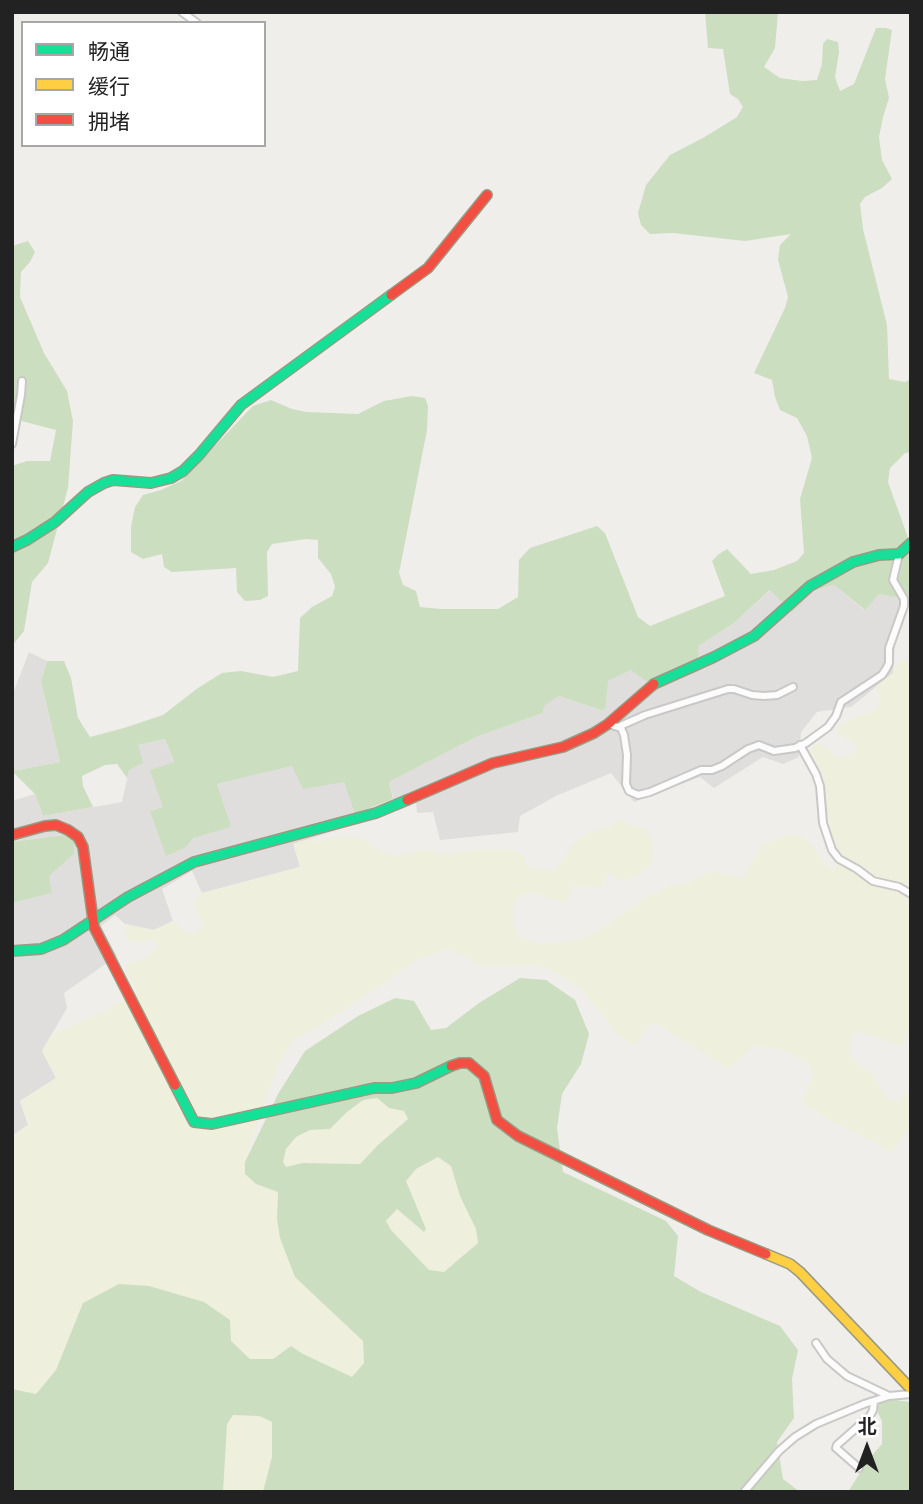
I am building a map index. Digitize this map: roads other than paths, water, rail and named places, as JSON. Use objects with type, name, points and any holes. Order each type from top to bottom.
[{"type":"street","points":[[12,547],[55,523],[88,492],[104,483],[113,480],[152,483],[171,478],[183,471],[241,405],[428,268],[487,195]]},
{"type":"street","points":[[12,444],[22,381]]},
{"type":"street","points":[[607,724],[618,727],[624,735],[626,783],[629,791],[638,795],[701,770],[722,766],[759,745],[774,751],[800,745],[819,735],[828,727],[841,702],[882,675],[886,669],[904,606],[904,599],[893,580],[899,554],[911,542]]},
{"type":"street","points":[[12,951],[41,949],[63,940],[128,897],[194,862],[376,813],[493,764],[563,747],[607,724],[656,682],[715,657],[754,636],[810,586],[853,562],[879,555],[899,554]]},
{"type":"street","points":[[618,727],[645,715],[728,690],[764,696],[777,695],[793,687]]},
{"type":"street","points":[[800,745],[820,786],[823,823],[832,850],[845,864],[873,881],[899,887],[911,894]]},
{"type":"street","points":[[12,835],[56,825],[78,837],[83,847],[94,928],[194,1122],[212,1124],[374,1088],[404,1086],[460,1063],[469,1063],[484,1076],[500,1124],[518,1136],[708,1230],[790,1264],[911,1389]]},
{"type":"street","points":[[816,1343],[827,1359],[842,1372],[888,1396]]},
{"type":"street","points":[[744,1492],[779,1451],[816,1424],[888,1396],[911,1394]]},
{"type":"street","points":[[859,1468],[835,1448],[870,1416],[874,1401]]}]
